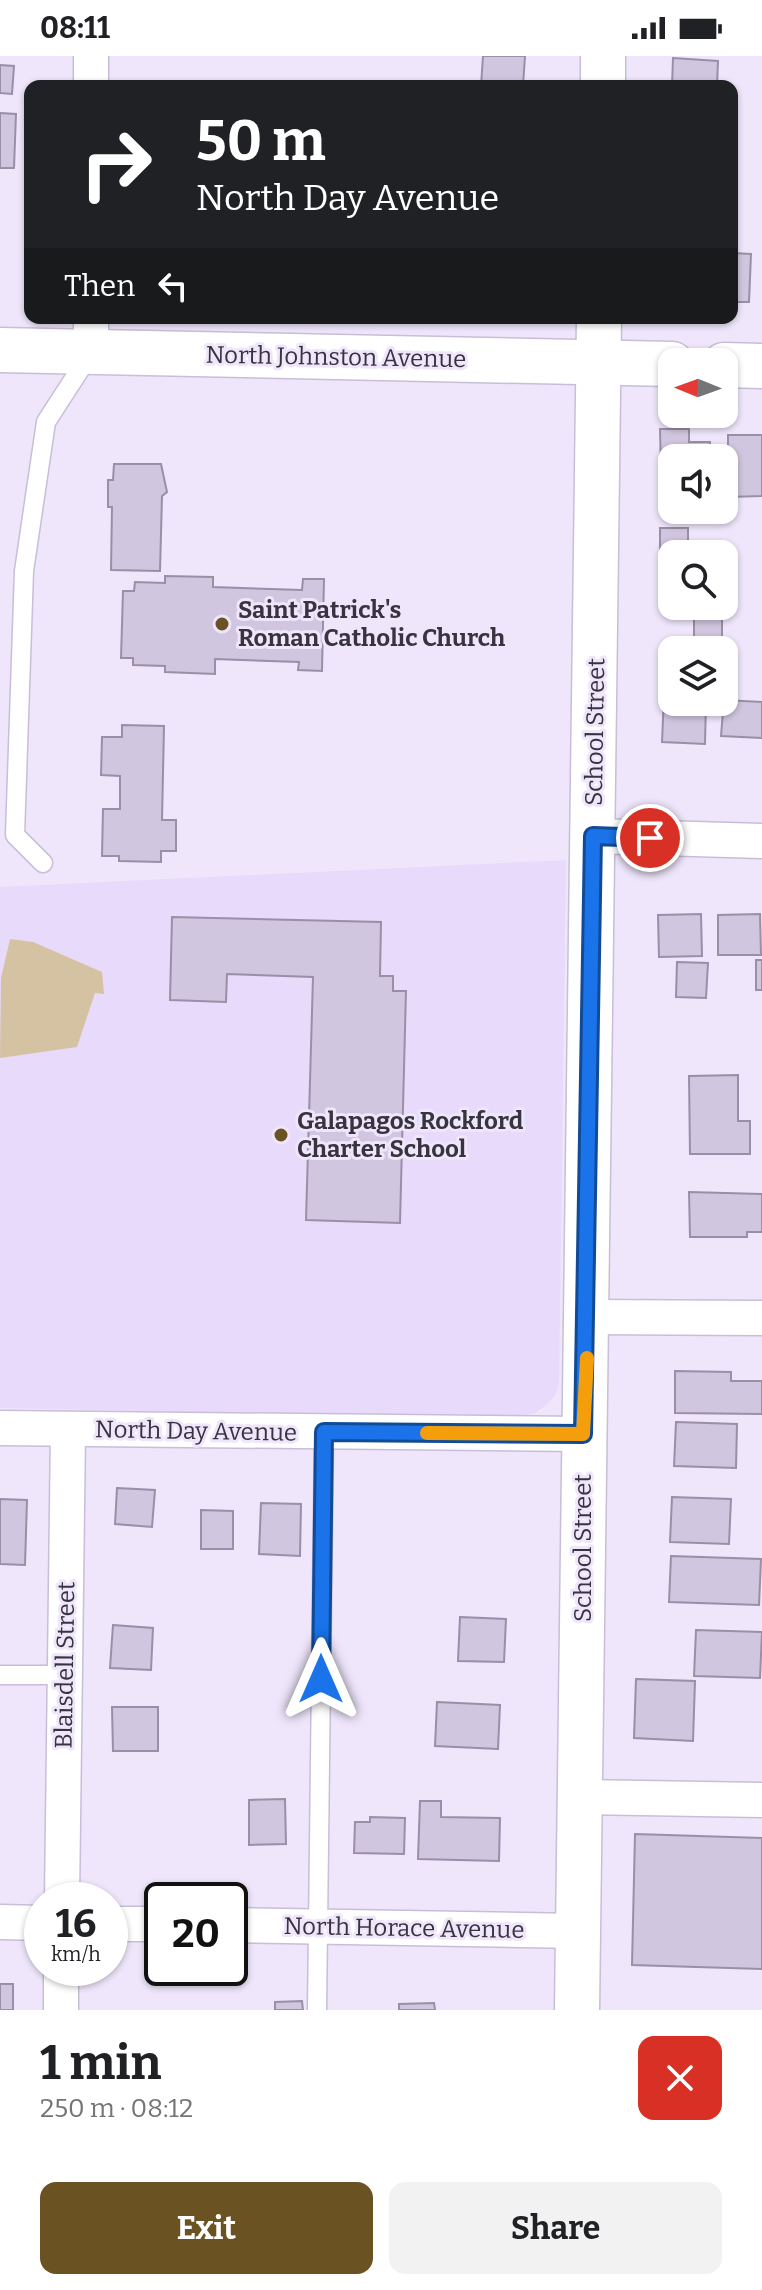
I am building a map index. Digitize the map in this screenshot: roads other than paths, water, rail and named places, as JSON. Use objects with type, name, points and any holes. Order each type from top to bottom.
[{"type":"main road","points":[[603,56],[603,80]]},
{"type":"main road","name":"School Street","points":[[577,2010],[599,324]]},
{"type":"main road","name":"North Johnston Avenue","points":[[0,350],[91,335],[658,364]]},
{"type":"main road","points":[[738,365],[762,366]]},
{"type":"street","points":[[91,56],[91,80]]},
{"type":"street","points":[[593,836],[762,841]]},
{"type":"street","points":[[588,1317],[762,1318]]},
{"type":"street","name":"North Day Avenue","points":[[0,1428],[583,1434]]},
{"type":"street","name":"Blaisdell Street","points":[[62,1882],[68,1430]]},
{"type":"street","points":[[581,1797],[762,1800]]},
{"type":"street","points":[[0,1922],[24,1923]]},
{"type":"street","name":"North Horace Avenue","points":[[248,1925],[578,1931]]},
{"type":"street","points":[[61,1986],[61,2010]]},
{"type":"lane","points":[[43,863],[15,835],[24,571],[46,422],[91,335]]},
{"type":"lane","points":[[317,2010],[324,1432]]},
{"type":"lane","points":[[0,1675],[64,1675]]},
{"type":"place","name":"Saint Patrick's Roman Catholic Church","points":[[222,624]]},
{"type":"place","name":"Galapagos Rockford Charter School","points":[[281,1135]]}]
